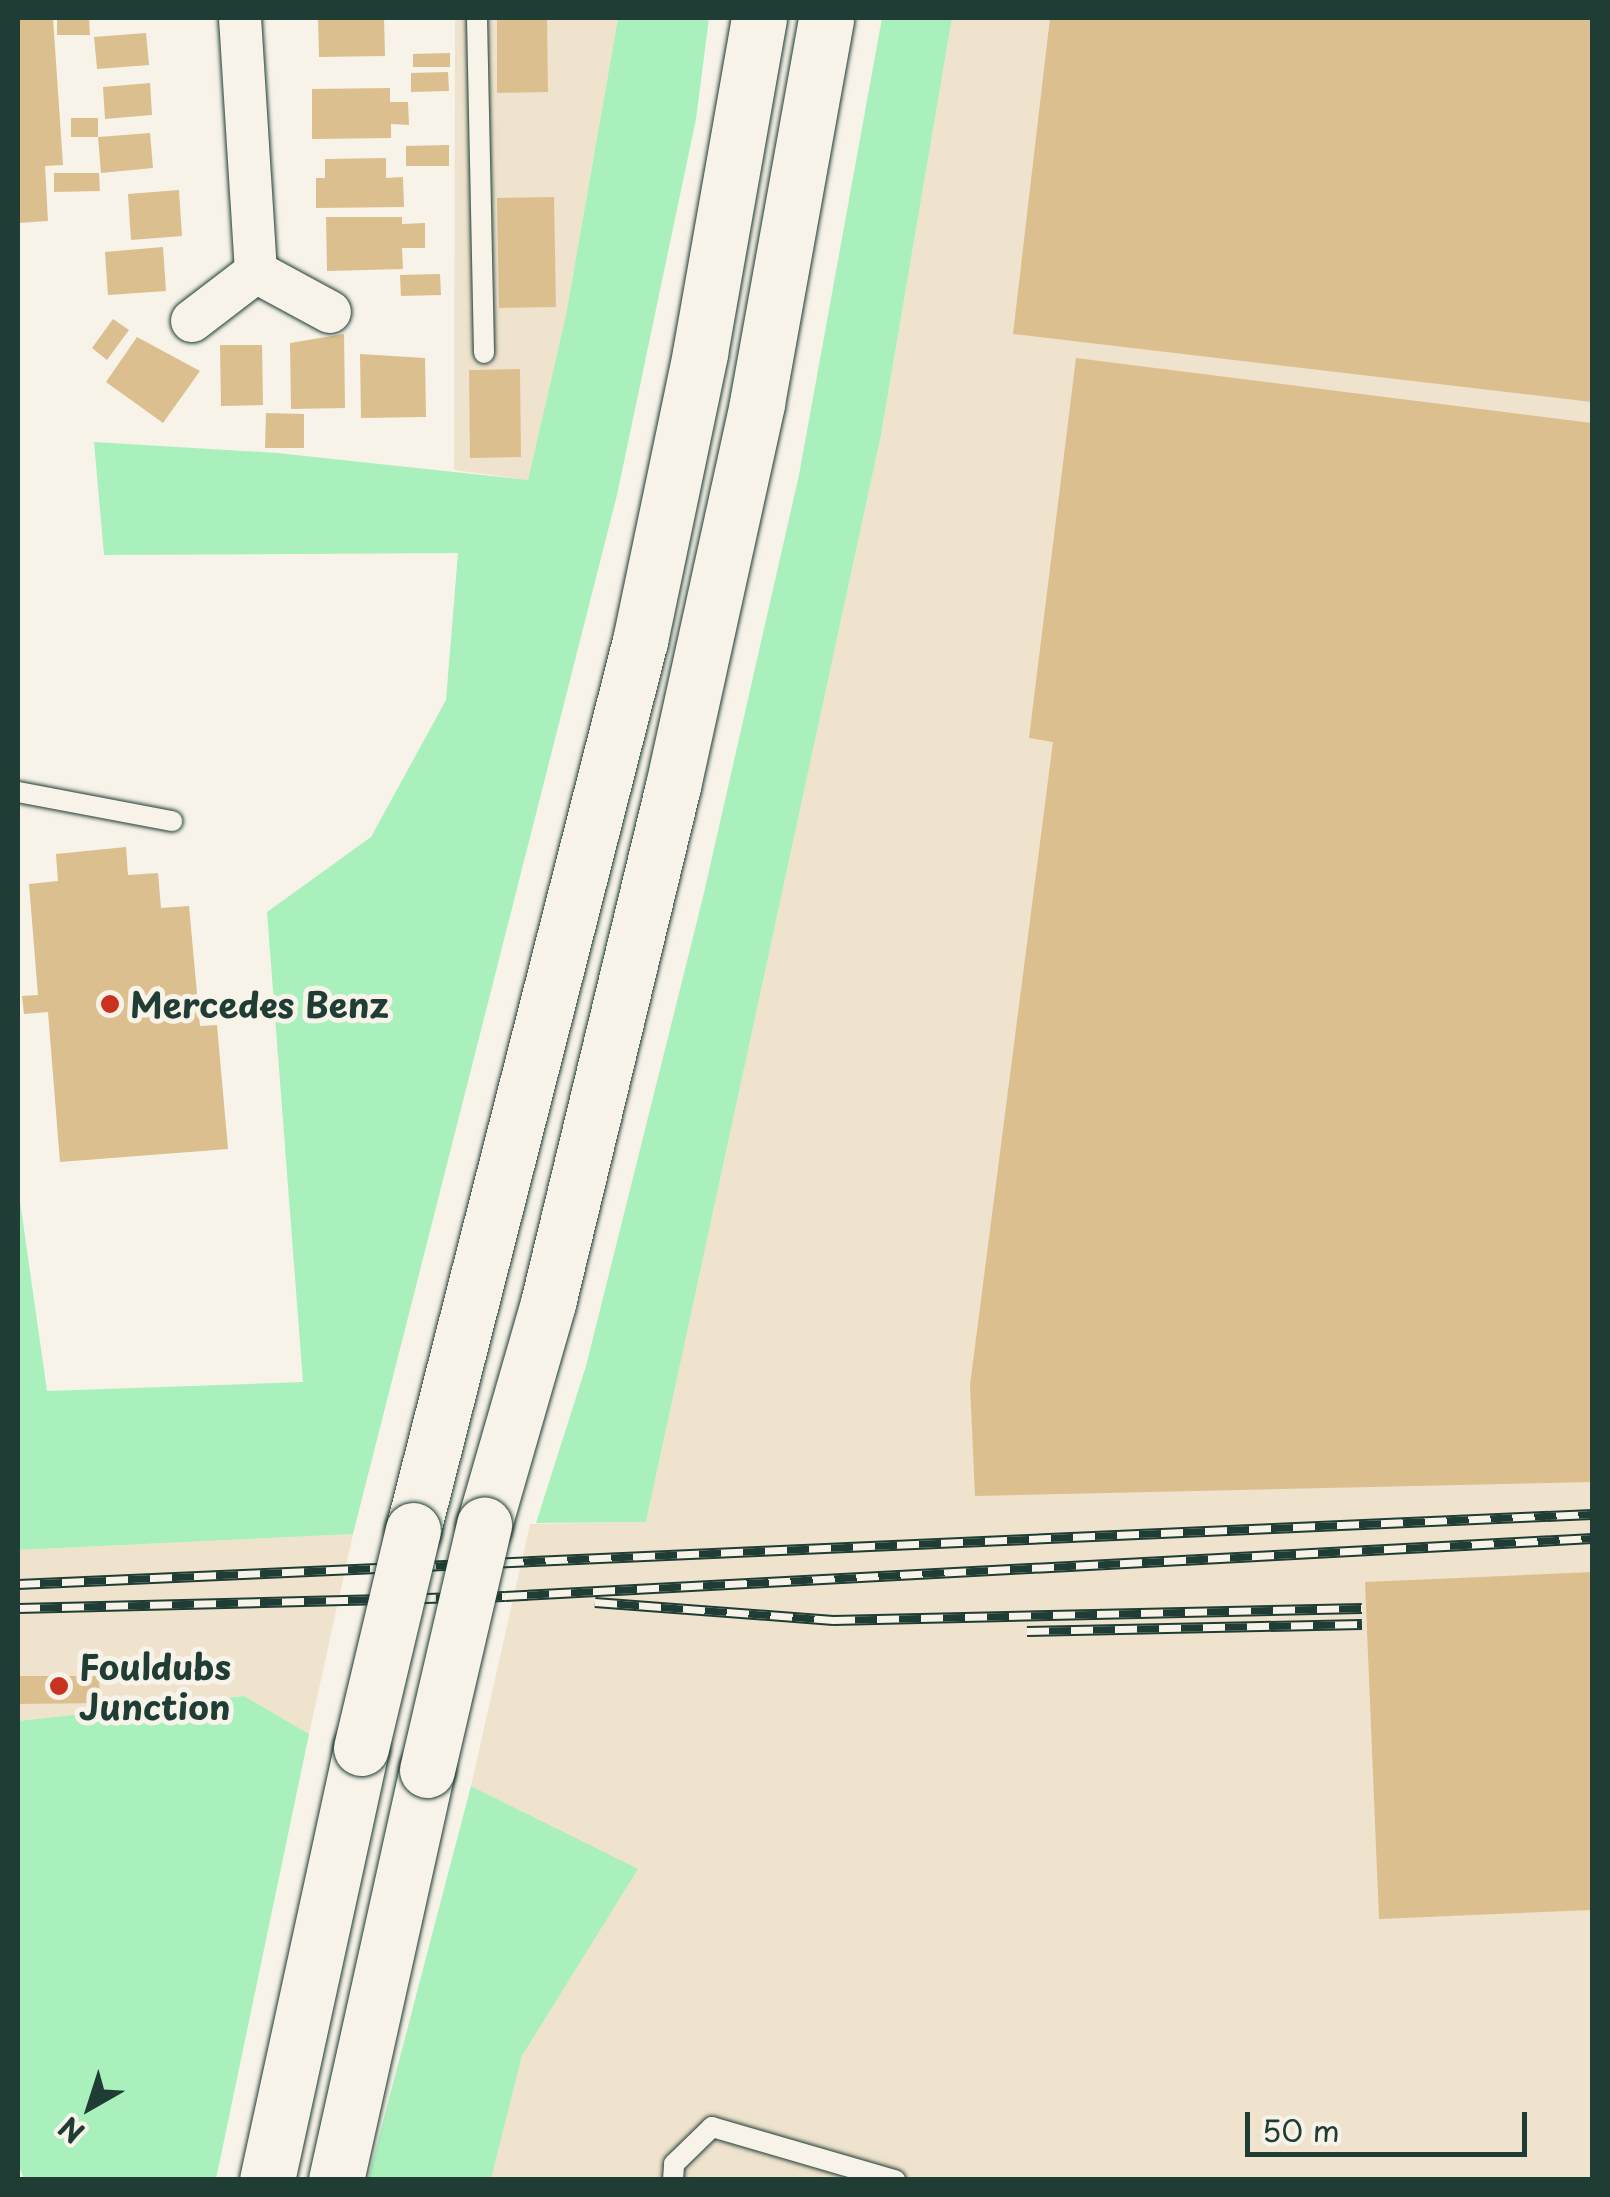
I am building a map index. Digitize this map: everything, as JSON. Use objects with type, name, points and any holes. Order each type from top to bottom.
[{"type":"highway","points":[[266,2180],[360,1748],[640,641],[700,352],[759,18]]},
{"type":"highway","points":[[336,2180],[484,1525],[548,1302],[677,768],[758,403],[826,18]]},
{"type":"street","points":[[240,18],[256,272]]},
{"type":"street","points":[[256,272],[330,312]]},
{"type":"street","points":[[192,321],[256,272]]},
{"type":"lane","points":[[477,18],[484,353]]},
{"type":"lane","points":[[18,792],[172,821]]},
{"type":"lane","points":[[673,2180],[674,2164],[712,2127],[895,2180]]},
{"type":"shaded area","points":[[455,18],[618,18],[566,315],[528,480],[454,470]]},
{"type":"shaded area","points":[[952,18],[1592,18],[1592,2179],[491,2179],[522,2056],[637,1870],[471,1786],[530,1524],[646,1522],[881,435]]},
{"type":"shaded area","points":[[353,1534],[309,1734],[244,1696],[18,1721],[18,1550]]},
{"type":"green space","points":[[618,18],[709,18],[696,119],[617,495],[353,1534],[18,1550],[18,1187],[47,1391],[303,1382],[267,912],[371,837],[446,700],[458,553],[104,555],[94,442],[277,453],[528,480],[566,315]]},
{"type":"green space","points":[[882,18],[952,18],[881,435],[646,1522],[536,1523],[586,1366],[703,897],[799,475]]},
{"type":"green space","points":[[244,1696],[309,1734],[216,2179],[24,2179],[18,2164],[18,1721]]},
{"type":"green space","points":[[471,1786],[638,1869],[522,2056],[491,2179],[368,2179]]},
{"type":"building","points":[[18,18],[53,18],[63,165],[45,166],[48,221],[18,223]]},
{"type":"building","points":[[57,18],[89,18],[90,35],[57,35]]},
{"type":"building","points":[[318,18],[384,18],[385,56],[319,57]]},
{"type":"building","points":[[497,18],[547,18],[548,92],[497,93]]},
{"type":"building","points":[[1050,18],[1592,18],[1592,402],[1013,334]]},
{"type":"building","points":[[146,33],[149,65],[97,69],[94,37]]},
{"type":"building","points":[[450,53],[450,67],[413,67],[413,54]]},
{"type":"building","points":[[448,72],[449,91],[411,92],[411,73]]},
{"type":"building","points":[[150,83],[152,115],[105,119],[103,87]]},
{"type":"building","points":[[390,88],[390,102],[408,102],[409,125],[391,124],[391,138],[312,139],[312,89]]},
{"type":"building","points":[[71,118],[98,118],[98,137],[71,137]]},
{"type":"building","points":[[150,133],[153,168],[101,173],[98,137]]},
{"type":"building","points":[[449,145],[449,166],[406,166],[406,146]]},
{"type":"building","points":[[386,158],[386,178],[403,177],[404,207],[316,208],[316,178],[325,178],[325,159]]},
{"type":"building","points":[[54,173],[99,173],[100,191],[54,192]]},
{"type":"building","points":[[179,190],[182,236],[131,240],[128,194]]},
{"type":"building","points":[[554,197],[556,307],[499,308],[497,198]]},
{"type":"building","points":[[326,217],[402,217],[402,224],[425,223],[425,248],[402,248],[403,269],[327,271]]},
{"type":"building","points":[[163,247],[166,291],[108,295],[105,252]]},
{"type":"building","points":[[440,274],[441,295],[401,296],[400,275]]},
{"type":"building","points":[[113,319],[129,330],[107,360],[92,348]]},
{"type":"building","points":[[344,334],[345,408],[291,409],[290,343]]},
{"type":"building","points":[[137,337],[200,371],[163,423],[106,382]]},
{"type":"building","points":[[220,345],[262,345],[263,405],[221,406]]},
{"type":"building","points":[[360,354],[425,358],[426,417],[361,418]]},
{"type":"building","points":[[1076,358],[1592,423],[1592,1482],[975,1496],[970,1385],[1053,742],[1029,738]]},
{"type":"building","points":[[520,369],[521,457],[470,458],[469,370]]},
{"type":"building","points":[[266,413],[304,414],[304,448],[265,448]]},
{"type":"building","name":"Mercedes Benz","points":[[126,847],[128,875],[158,873],[161,908],[189,906],[200,1026],[217,1025],[228,1149],[60,1162],[48,1012],[24,1014],[22,996],[38,995],[29,884],[58,881],[56,854]]},
{"type":"building","points":[[1592,1572],[1592,1910],[1379,1919],[1365,1582]]},
{"type":"building","name":"Fouldubs Junction","points":[[18,1676],[99,1676],[100,1703],[18,1704]]},
{"type":"railway","points":[[18,1584],[1592,1514]]},
{"type":"railway","points":[[18,1608],[505,1596],[1592,1538]]},
{"type":"railway","points":[[595,1602],[833,1620],[1362,1608]]},
{"type":"railway","points":[[1027,1631],[1362,1624]]},
{"type":"place","name":"Mercedes Benz","points":[[110,1004]]},
{"type":"place","name":"Fouldubs Junction","points":[[59,1686]]}]
